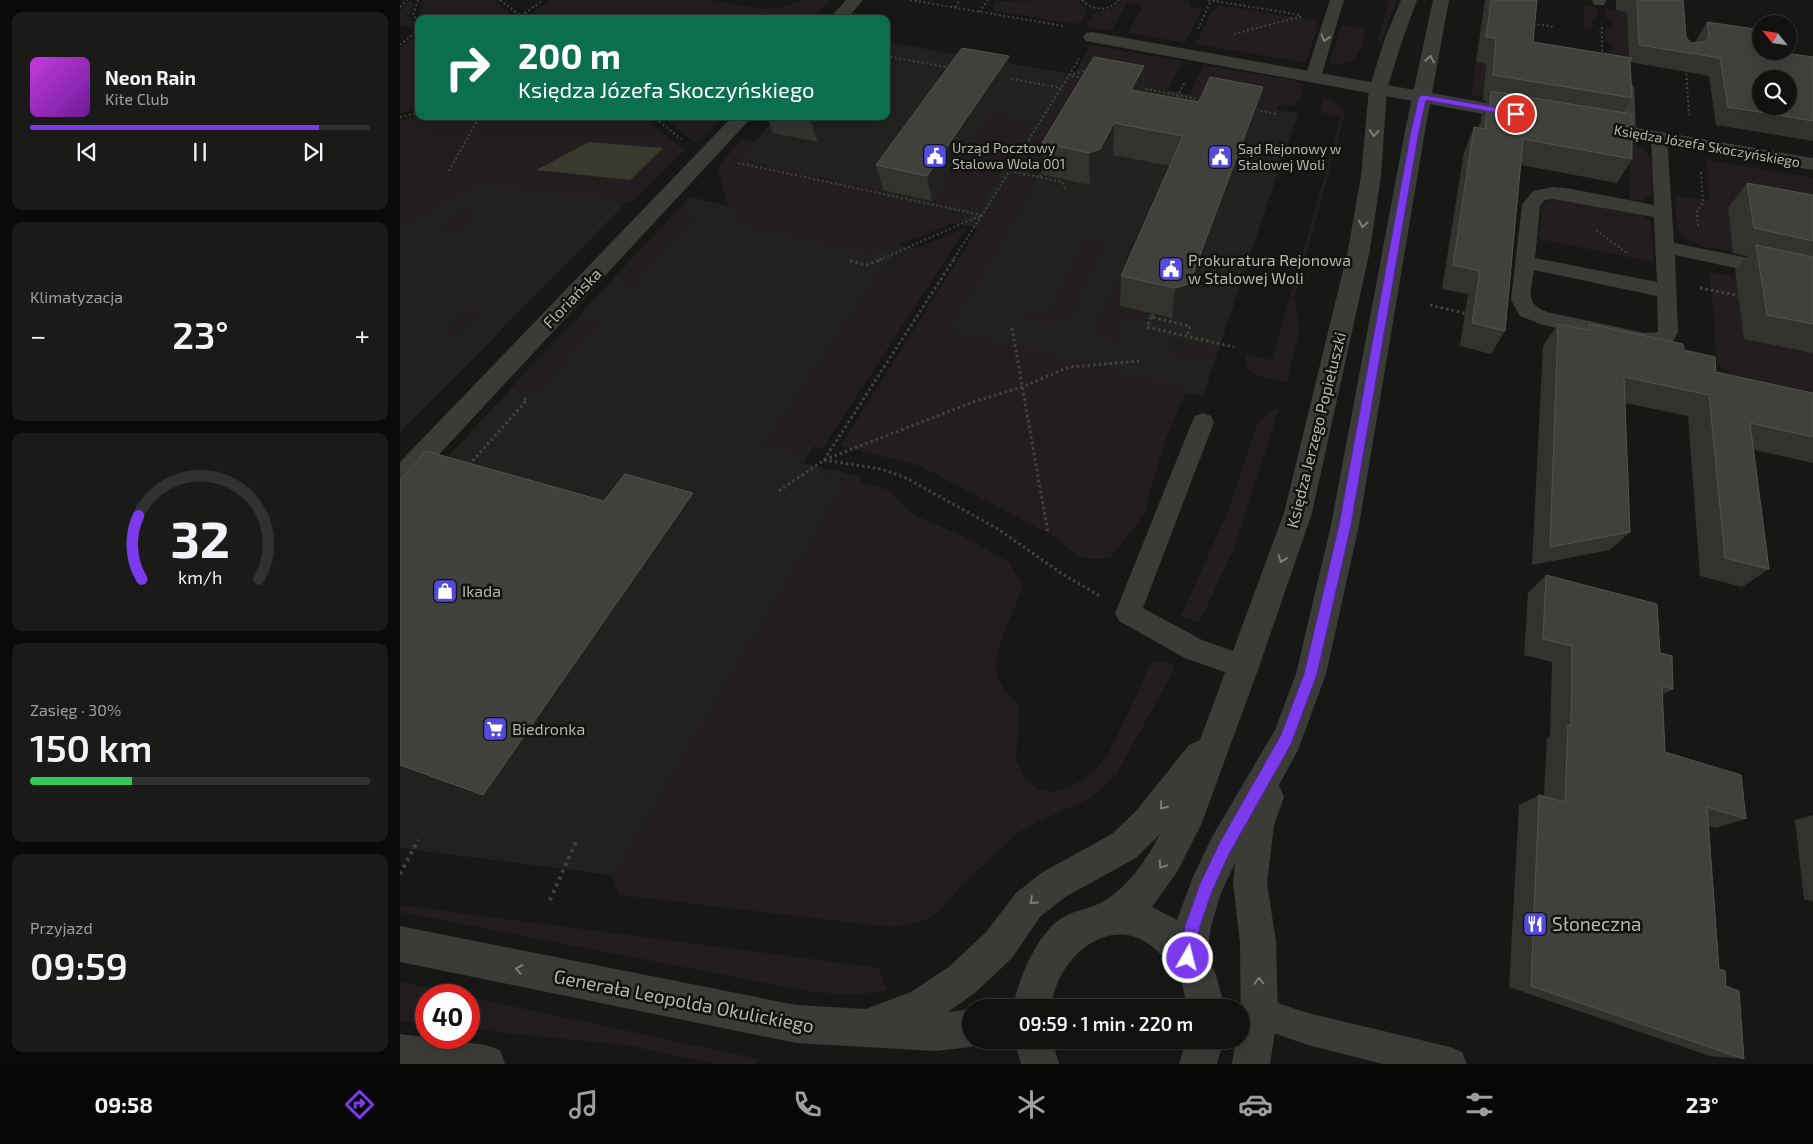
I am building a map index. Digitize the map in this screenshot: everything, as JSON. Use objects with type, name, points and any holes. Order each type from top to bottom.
[{"type":"street","points":[[841,15],[854,0]]},
{"type":"street","name":"Księdza Jerzego Popiełuszki","points":[[1029,999],[1053,952],[1075,930],[1115,915],[1141,894],[1165,860],[1184,825],[1244,667],[1298,514],[1359,250],[1371,176],[1378,89],[1394,38],[1409,0]]},
{"type":"street","points":[[1251,1064],[1259,1013],[1258,942],[1250,883],[1257,826],[1286,739],[1311,674],[1345,525],[1415,131],[1441,0]]},
{"type":"street","points":[[1092,37],[1534,117]]},
{"type":"street","name":"Floriańska","points":[[400,479],[740,120]]},
{"type":"street","name":"Księdza Józefa Skoczyńskiego","points":[[1581,125],[1813,164]]},
{"type":"street","points":[[860,1029],[922,1007],[963,979],[999,945],[1028,905],[1053,884],[1124,846],[1150,822],[1179,786],[1222,724]]},
{"type":"street","points":[[1188,958],[1193,926],[1205,889],[1224,849],[1286,739]]},
{"type":"street","points":[[1115,915],[1150,924],[1168,934],[1188,958],[1198,975],[1204,999]]},
{"type":"street","name":"Generała Leopolda Okulickiego","points":[[400,944],[796,1024],[935,1032],[962,1029]]},
{"type":"street","points":[[1036,1049],[1040,1064]]},
{"type":"street","points":[[1198,1064],[1202,1049]]},
{"type":"street","points":[[400,1053],[486,1064]]},
{"type":"lane","points":[[1313,77],[1337,0]]},
{"type":"lane","points":[[1626,87],[1628,132]]},
{"type":"lane","points":[[1659,138],[1664,213],[1668,332],[1664,340],[1645,340],[1543,318],[1527,311],[1521,300],[1531,205],[1539,196],[1553,193],[1572,195],[1664,213]]},
{"type":"lane","points":[[1665,247],[1813,278]]},
{"type":"lane","points":[[1525,262],[1666,291]]},
{"type":"lane","points":[[1203,422],[1128,613],[1194,649],[1244,667]]},
{"type":"lane","points":[[1259,1013],[1308,1029],[1450,1064]]},
{"type":"path","points":[[400,7],[408,0]]},
{"type":"path","points":[[415,18],[413,15],[418,0]]},
{"type":"path","points":[[500,0],[520,15]]},
{"type":"path","points":[[522,15],[543,0]]},
{"type":"path","points":[[954,7],[960,0]]},
{"type":"path","points":[[979,12],[988,0]]},
{"type":"path","points":[[1082,0],[1087,6],[1104,8],[1114,5],[1119,0]]},
{"type":"path","points":[[1208,0],[1309,17]]},
{"type":"path","points":[[1196,32],[1211,1]]},
{"type":"path","points":[[1599,1],[1602,7],[1602,77],[1626,81],[1626,87]]},
{"type":"path","points":[[1232,35],[1303,16]]},
{"type":"path","points":[[1533,16],[1532,24],[1555,27]]},
{"type":"path","points":[[400,45],[415,32]]},
{"type":"path","points":[[824,460],[1010,171],[1092,37]]},
{"type":"path","points":[[1175,103],[1197,56]]},
{"type":"path","points":[[890,57],[954,68]]},
{"type":"path","points":[[1069,75],[1087,78]]},
{"type":"path","points":[[1003,77],[1061,88]]},
{"type":"path","points":[[1140,88],[1208,100]]},
{"type":"path","points":[[1256,110],[1276,114]]},
{"type":"path","points":[[400,117],[415,115]]},
{"type":"path","points":[[449,171],[478,120]]},
{"type":"path","points":[[657,120],[686,143]]},
{"type":"path","points":[[707,156],[982,215]]},
{"type":"path","points":[[1040,177],[1049,161]]},
{"type":"path","points":[[1700,164],[1703,203],[1697,211],[1701,254]]},
{"type":"path","points":[[1010,171],[1062,182],[1067,191]]},
{"type":"path","points":[[850,261],[868,265],[982,215]]},
{"type":"path","points":[[1587,228],[1596,230],[1632,258]]},
{"type":"path","points":[[1700,288],[1747,297]]},
{"type":"path","points":[[1430,305],[1475,315]]},
{"type":"path","points":[[1187,336],[1190,326],[1152,316],[1147,327],[1234,347]]},
{"type":"path","points":[[1012,328],[1048,533]]},
{"type":"path","points":[[779,491],[824,460],[973,402],[1022,387],[1068,367],[1140,361]]},
{"type":"path","points":[[824,460],[880,469],[906,478],[928,489],[998,528],[1061,573],[1128,613]]},
{"type":"path","points":[[550,900],[577,839]]},
{"type":"path","points":[[400,874],[418,840]]},
{"type":"shaded area","points":[[422,0],[493,0],[512,15],[419,15]]},
{"type":"shaded area","points":[[550,0],[711,0],[762,9],[779,8],[803,0],[830,0],[815,15],[530,15]]},
{"type":"shaded area","points":[[1077,0],[1088,10],[1081,22],[1075,24],[994,11],[994,1]]},
{"type":"shaded area","points":[[1122,0],[1183,0],[1191,2],[1189,7],[1202,9],[1185,43],[1128,33],[1143,6],[1127,3],[1111,31],[1088,27],[1087,24],[1096,12],[1112,9]]},
{"type":"shaded area","points":[[1389,0],[1397,0],[1381,44],[1377,43]]},
{"type":"shaded area","points":[[409,2],[414,3],[409,16],[415,23],[415,27],[400,25],[400,11]]},
{"type":"shaded area","points":[[1219,5],[1319,21],[1306,63],[1196,44],[1212,10],[1216,11]]},
{"type":"shaded area","points":[[1584,5],[1597,7],[1598,16],[1590,20],[1595,26],[1583,30]]},
{"type":"shaded area","points":[[1605,9],[1627,12],[1630,80],[1606,59],[1605,52],[1614,49],[1613,46],[1605,41],[1605,28],[1614,24],[1613,21],[1605,17]]},
{"type":"shaded area","points":[[1342,25],[1366,29],[1359,51],[1352,60],[1346,63],[1329,63]]},
{"type":"shaded area","points":[[415,35],[415,111],[400,113],[400,48]]},
{"type":"shaded area","points":[[890,43],[1298,113],[1203,396],[929,337],[993,232],[730,169],[773,120],[890,120]]},
{"type":"shaded area","points":[[1091,45],[1183,61],[1168,90],[1074,74]]},
{"type":"shaded area","points":[[1476,62],[1486,64],[1484,84],[1617,119],[1471,95]]},
{"type":"shaded area","points":[[1203,65],[1293,80],[1304,84],[1300,99],[1291,106],[1279,105],[1276,111],[1193,95],[1190,93]]},
{"type":"shaded area","points":[[1072,78],[1094,82],[1040,174],[1016,170]]},
{"type":"shaded area","points":[[1324,97],[1338,104],[1345,113],[1295,296],[1299,331],[1287,382],[1266,378],[1253,373],[1248,368],[1246,354],[1272,360],[1341,118],[1321,112]]},
{"type":"shaded area","points":[[993,111],[1004,113],[1032,125],[980,204],[973,210],[932,201]]},
{"type":"shaded area","points":[[415,117],[415,120],[647,120],[684,150],[633,202],[476,186],[400,228],[400,119]],"holes":[[[589,142],[663,149],[630,180],[537,170]]]},
{"type":"shaded area","points":[[586,120],[602,120],[675,153],[400,433],[400,220]]},
{"type":"shaded area","points":[[666,120],[719,120],[696,143]]},
{"type":"shaded area","points":[[742,139],[757,142],[742,159],[883,190],[887,198],[971,216],[871,256],[745,228],[727,203],[718,167]]},
{"type":"shaded area","points":[[589,142],[663,148],[630,180],[536,170]]},
{"type":"shaded area","points":[[1629,143],[1644,150],[1651,162],[1653,178],[1651,195],[1643,200],[1630,200]]},
{"type":"shaded area","points":[[1707,160],[1813,178],[1813,268],[1705,247],[1685,239],[1676,226],[1676,196],[1709,201]]},
{"type":"shaded area","points":[[1012,174],[1038,179],[951,328],[1188,387],[1166,439],[1149,494],[1146,512],[1110,558],[1093,559],[1080,557],[1069,550],[1057,538],[920,466],[840,446]]},
{"type":"shaded area","points":[[690,197],[933,253],[803,463],[862,477],[644,879],[400,848],[400,508]]},
{"type":"shaded area","points":[[1566,198],[1643,215],[1651,222],[1654,262],[1539,239],[1542,206],[1550,199]]},
{"type":"shaded area","points":[[482,203],[457,232],[441,228],[442,223],[450,216],[466,207]]},
{"type":"shaded area","points":[[682,205],[695,217],[632,288],[622,285],[618,274]]},
{"type":"shaded area","points":[[967,227],[822,449],[809,445],[801,456],[762,446],[888,260]]},
{"type":"shaded area","points":[[1136,230],[1152,233],[1130,309],[1146,312],[1141,323],[1124,319],[1114,343],[1102,335],[1099,322],[1116,285]]},
{"type":"shaded area","points":[[1086,235],[1108,239],[1072,314],[1061,323],[1054,325],[1041,326],[1034,324],[1022,315],[1022,307],[1048,312]]},
{"type":"shaded area","points":[[1710,272],[1813,293],[1813,392],[1732,375],[1717,364]]},
{"type":"shaded area","points":[[467,305],[477,308],[477,316],[456,336],[451,339],[439,340]]},
{"type":"shaded area","points":[[593,318],[603,319],[537,394],[514,388],[515,383],[568,327],[576,322]]},
{"type":"shaded area","points":[[1173,337],[1218,348],[1208,358],[1188,362],[1181,360],[1170,351]]},
{"type":"shaded area","points":[[1275,409],[1279,409],[1232,553],[1199,623],[1181,616],[1226,516],[1256,427],[1265,415]]},
{"type":"shaded area","points":[[823,472],[886,489],[914,515],[959,534],[1009,562],[1023,587],[1001,643],[996,673],[1005,690],[1019,704],[1016,761],[1025,779],[1040,790],[1055,792],[1074,785],[1091,774],[1108,755],[1151,662],[1169,662],[1175,668],[1116,775],[1091,798],[1039,821],[1016,834],[963,884],[942,908],[927,920],[896,927],[880,926],[620,895],[612,876],[844,483],[820,477]]},
{"type":"shaded area","points":[[400,905],[879,968],[886,990],[847,994],[807,991],[400,912]]},
{"type":"shaded area","points":[[400,982],[415,985],[415,1023],[400,1021]]},
{"type":"shaded area","points":[[480,999],[758,1059],[756,1064],[716,1064],[626,1045],[480,1030]]},
{"type":"building","points":[[1491,0],[1537,0],[1533,42],[1632,58],[1630,62],[1632,98],[1493,75],[1496,38],[1486,37]]},
{"type":"building","points":[[1637,0],[1683,0],[1686,37],[1691,43],[1705,42],[1709,37],[1707,22],[1752,29],[1752,60],[1798,60],[1798,55],[1813,57],[1813,121],[1777,115],[1797,115],[1797,70],[1752,70],[1752,111],[1728,107],[1720,58],[1639,45]]},
{"type":"building","points":[[962,48],[1009,56],[927,176],[876,165]]},
{"type":"building","points":[[1094,57],[1144,66],[1131,90],[1199,102],[1210,77],[1263,87],[1189,284],[1175,288],[1121,276],[1183,136],[1114,123],[1100,149],[1089,153],[1042,143]]},
{"type":"building","points":[[1491,91],[1632,114],[1632,159],[1523,139],[1505,331],[1472,323],[1480,271],[1453,265],[1474,127],[1485,129],[1487,106],[1490,106]]},
{"type":"building","points":[[1747,183],[1813,195],[1813,241],[1754,228]]},
{"type":"building","points":[[1756,245],[1813,257],[1813,324],[1767,315]]},
{"type":"building","points":[[1558,324],[1589,330],[1589,324],[1683,344],[1684,350],[1715,357],[1716,372],[1813,393],[1813,437],[1750,423],[1769,569],[1725,558],[1709,395],[1624,377],[1630,532],[1550,547]]},
{"type":"building","points":[[426,451],[604,501],[625,474],[693,493],[483,795],[400,765],[400,480]]},
{"type":"building","points":[[1546,575],[1657,604],[1660,653],[1672,656],[1673,689],[1662,686],[1665,752],[1741,775],[1746,819],[1707,807],[1719,969],[1725,971],[1726,986],[1739,991],[1744,1059],[1531,986],[1539,795],[1565,802],[1568,725],[1571,726],[1572,646],[1543,639]]},
{"type":"place","name":"Urząd Pocztowy Stalowa Wola 001","points":[[935,156]]},
{"type":"place","name":"Sąd Rejonowy w Stalowej Woli","points":[[1220,157]]},
{"type":"place","name":"Prokuratura Rejonowa w Stalowej Woli","points":[[1171,269]]},
{"type":"place","name":"Ikada","points":[[445,591]]},
{"type":"place","name":"Biedronka","points":[[495,729]]},
{"type":"place","name":"Słoneczna","points":[[1535,924]]},
{"type":"route","points":[[1188,958],[1193,926],[1205,889],[1224,849],[1266,778],[1286,739],[1311,674],[1345,525],[1415,131],[1423,97],[1516,114]]}]
